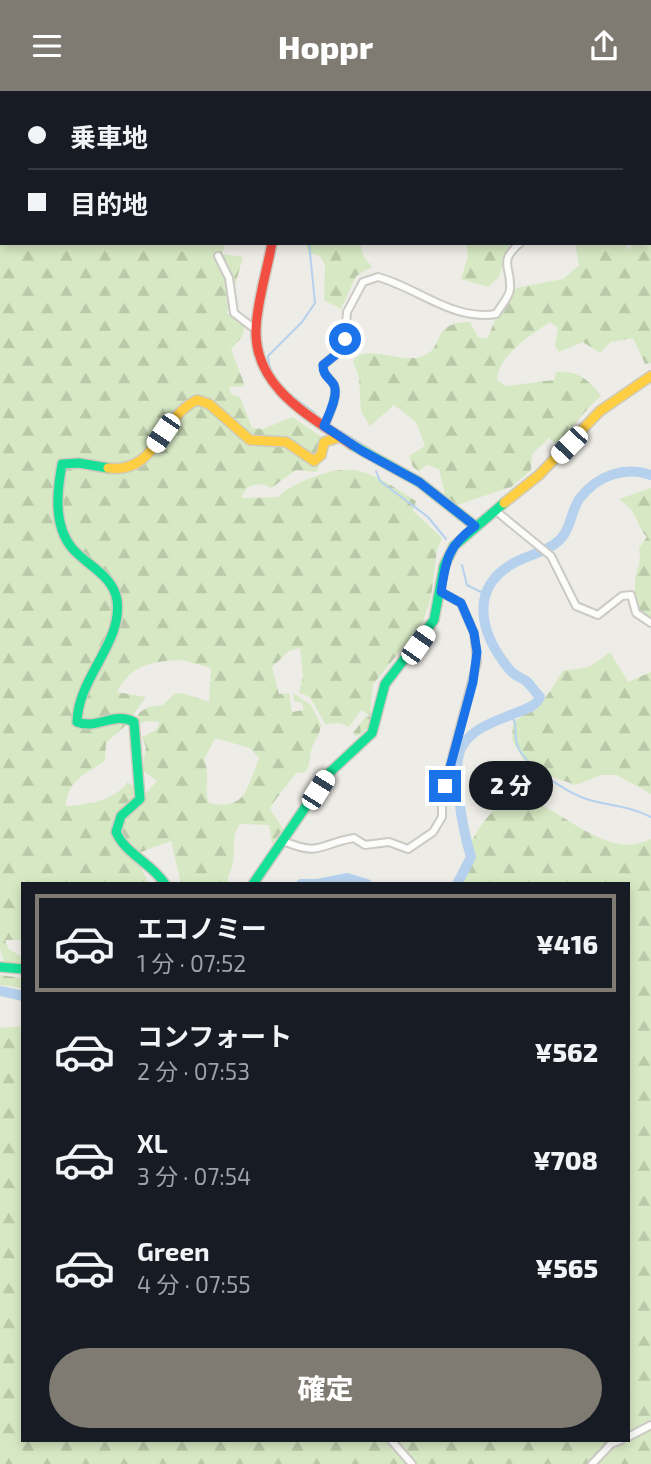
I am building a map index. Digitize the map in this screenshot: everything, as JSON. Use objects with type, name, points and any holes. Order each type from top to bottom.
[{"type":"street","points":[[272,245],[256,330],[261,363],[271,382],[287,400],[340,437],[419,482],[475,526]]},
{"type":"street","points":[[324,426],[335,393],[334,385],[325,376],[323,365],[344,348],[347,312],[363,282],[378,277],[453,310],[482,316],[496,314],[510,290],[506,264],[508,253],[518,245]]},
{"type":"street","points":[[218,256],[230,281],[234,313],[256,330]]},
{"type":"street","points":[[254,882],[328,774],[372,733],[385,684],[426,633],[438,608],[441,576],[449,552],[475,526],[540,475],[600,411],[651,376]]},
{"type":"street","points":[[164,882],[154,867],[121,843],[116,831],[121,816],[140,799],[136,776],[134,722],[122,717],[82,726],[76,718],[86,682],[115,624],[117,600],[111,583],[72,548],[64,535],[60,512],[62,464],[74,461],[104,468],[132,467],[150,452],[179,410],[197,400],[209,404],[250,440],[286,442],[314,461],[321,455],[324,442],[340,437]]},
{"type":"street","points":[[496,510],[551,556],[576,606],[598,615],[622,596],[631,596],[636,613],[651,623]]},
{"type":"street","points":[[283,841],[306,851],[318,850],[354,838],[365,845],[388,842],[408,849],[438,826],[442,817],[442,796],[473,682],[477,652],[474,633],[461,603],[441,592]]},
{"type":"street","points":[[0,967],[21,969]]},
{"type":"street","points":[[630,1436],[651,1425]]},
{"type":"street","points":[[393,1442],[412,1464]]},
{"type":"street","points":[[592,1464],[616,1442]]},
{"type":"green space","points":[[0,245],[225,245],[222,254],[243,257],[227,313],[245,326],[242,337],[231,349],[245,386],[229,387],[231,394],[240,397],[252,428],[263,429],[292,417],[332,444],[325,446],[317,472],[296,470],[271,488],[258,484],[250,487],[242,498],[278,497],[306,480],[338,470],[364,472],[388,483],[416,501],[413,511],[442,538],[437,550],[431,597],[422,625],[373,684],[370,716],[361,710],[349,727],[340,723],[325,724],[310,697],[299,693],[303,676],[300,648],[289,651],[272,667],[279,694],[289,693],[292,712],[304,710],[302,703],[294,701],[293,693],[311,705],[321,725],[307,769],[305,772],[296,773],[270,809],[283,829],[272,844],[269,825],[240,824],[234,838],[233,862],[228,882],[181,882],[171,841],[141,852],[136,857],[148,882],[21,882],[21,940],[5,940],[8,948],[21,957],[21,965],[4,962],[0,949]],"holes":[[[182,660],[211,668],[209,702],[183,693],[174,694],[163,705],[149,707],[140,712],[130,727],[147,721],[160,722],[156,730],[142,737],[146,747],[142,770],[157,781],[145,794],[127,782],[109,797],[91,803],[66,806],[67,797],[74,784],[105,761],[106,743],[125,726],[146,697],[117,692],[129,675],[144,666],[161,661]],[[215,738],[250,748],[259,758],[244,794],[231,803],[209,803],[204,760]]]},
{"type":"green space","points":[[306,245],[361,245],[364,257],[372,267],[356,276],[341,309],[324,300],[325,265],[320,256],[309,253]]},
{"type":"green space","points":[[466,245],[509,245],[499,277],[488,287],[461,279],[468,256]]},
{"type":"green space","points":[[575,245],[624,245],[630,250],[631,245],[651,245],[651,363],[645,364],[633,338],[611,342],[600,353],[583,342],[559,352],[555,346],[558,328],[550,322],[509,354],[497,380],[506,386],[554,380],[556,372],[570,373],[587,380],[601,396],[556,444],[549,438],[532,454],[531,470],[511,487],[457,505],[445,495],[439,469],[427,465],[419,471],[413,467],[409,456],[425,446],[416,422],[394,405],[370,426],[361,411],[359,378],[353,361],[358,356],[373,353],[402,358],[420,357],[433,349],[448,326],[457,323],[470,322],[478,337],[487,339],[499,311],[516,288],[563,279],[579,265]]},
{"type":"green space","points":[[651,488],[651,619],[638,612],[635,589],[639,548],[647,537],[631,509],[619,499]]},
{"type":"green space","points":[[610,652],[628,682],[651,672],[651,794],[617,775],[601,775],[576,785],[529,769],[512,740],[513,723],[546,697],[563,671],[589,667]]},
{"type":"green space","points":[[366,716],[372,717],[371,723],[365,731],[356,736],[353,733]]},
{"type":"green space","points":[[516,796],[533,801],[599,838],[616,843],[634,844],[651,839],[651,1464],[0,1464],[0,1028],[21,1026],[21,1442],[630,1442],[630,882],[458,882],[465,858],[477,832],[504,802]]},
{"type":"green space","points":[[0,975],[21,978],[21,988],[0,985]]},
{"type":"waterway","points":[[309,245],[315,303],[302,322],[268,356],[278,382],[315,413]]},
{"type":"waterway","points":[[341,431],[373,451]]},
{"type":"waterway","points":[[376,471],[380,481],[428,517],[446,539]]},
{"type":"waterway","points":[[458,882],[471,857],[458,783],[457,768],[463,745],[479,730],[529,708],[540,697],[526,681],[511,671],[491,642],[484,613],[484,600],[489,587],[498,575],[512,564],[558,541],[566,532],[577,502],[595,483],[622,472],[651,475]]},
{"type":"waterway","points":[[462,565],[467,585],[485,594]]},
{"type":"waterway","points":[[507,717],[514,720],[517,744],[523,755],[551,780],[584,798],[651,817]]},
{"type":"waterway","points":[[328,882],[347,878],[360,882]]},
{"type":"waterway","points":[[0,991],[21,996]]},
{"type":"traffic: fast","points":[[352,445],[419,482],[475,526]]},
{"type":"traffic: fast","points":[[108,468],[79,463],[62,464],[59,485],[59,518],[66,539],[78,554],[105,577],[117,600],[113,631],[85,690],[77,722],[92,724],[119,718],[134,722],[140,799],[121,816],[116,832],[126,847],[164,882]]},
{"type":"traffic: fast","points":[[254,882],[328,774],[372,733],[385,684],[434,620],[444,566],[454,546],[504,503]]},
{"type":"traffic: fast","points":[[0,967],[21,969]]},
{"type":"traffic: slow","points":[[504,503],[539,475],[600,411],[651,376]]},
{"type":"traffic: slow","points":[[108,468],[125,468],[138,462],[148,454],[184,408],[197,400],[209,404],[250,440],[286,442],[314,461],[321,455],[324,442],[340,437]]},
{"type":"traffic: jam","points":[[272,245],[256,329],[258,350],[264,368],[274,384],[288,398],[352,445]]},
{"type":"route","points":[[345,339],[344,348],[327,359],[323,365],[325,376],[334,385],[335,393],[324,426],[362,451],[419,482],[475,526],[463,535],[449,552],[441,576],[441,592],[461,603],[474,633],[477,652],[473,682],[445,786]]}]
